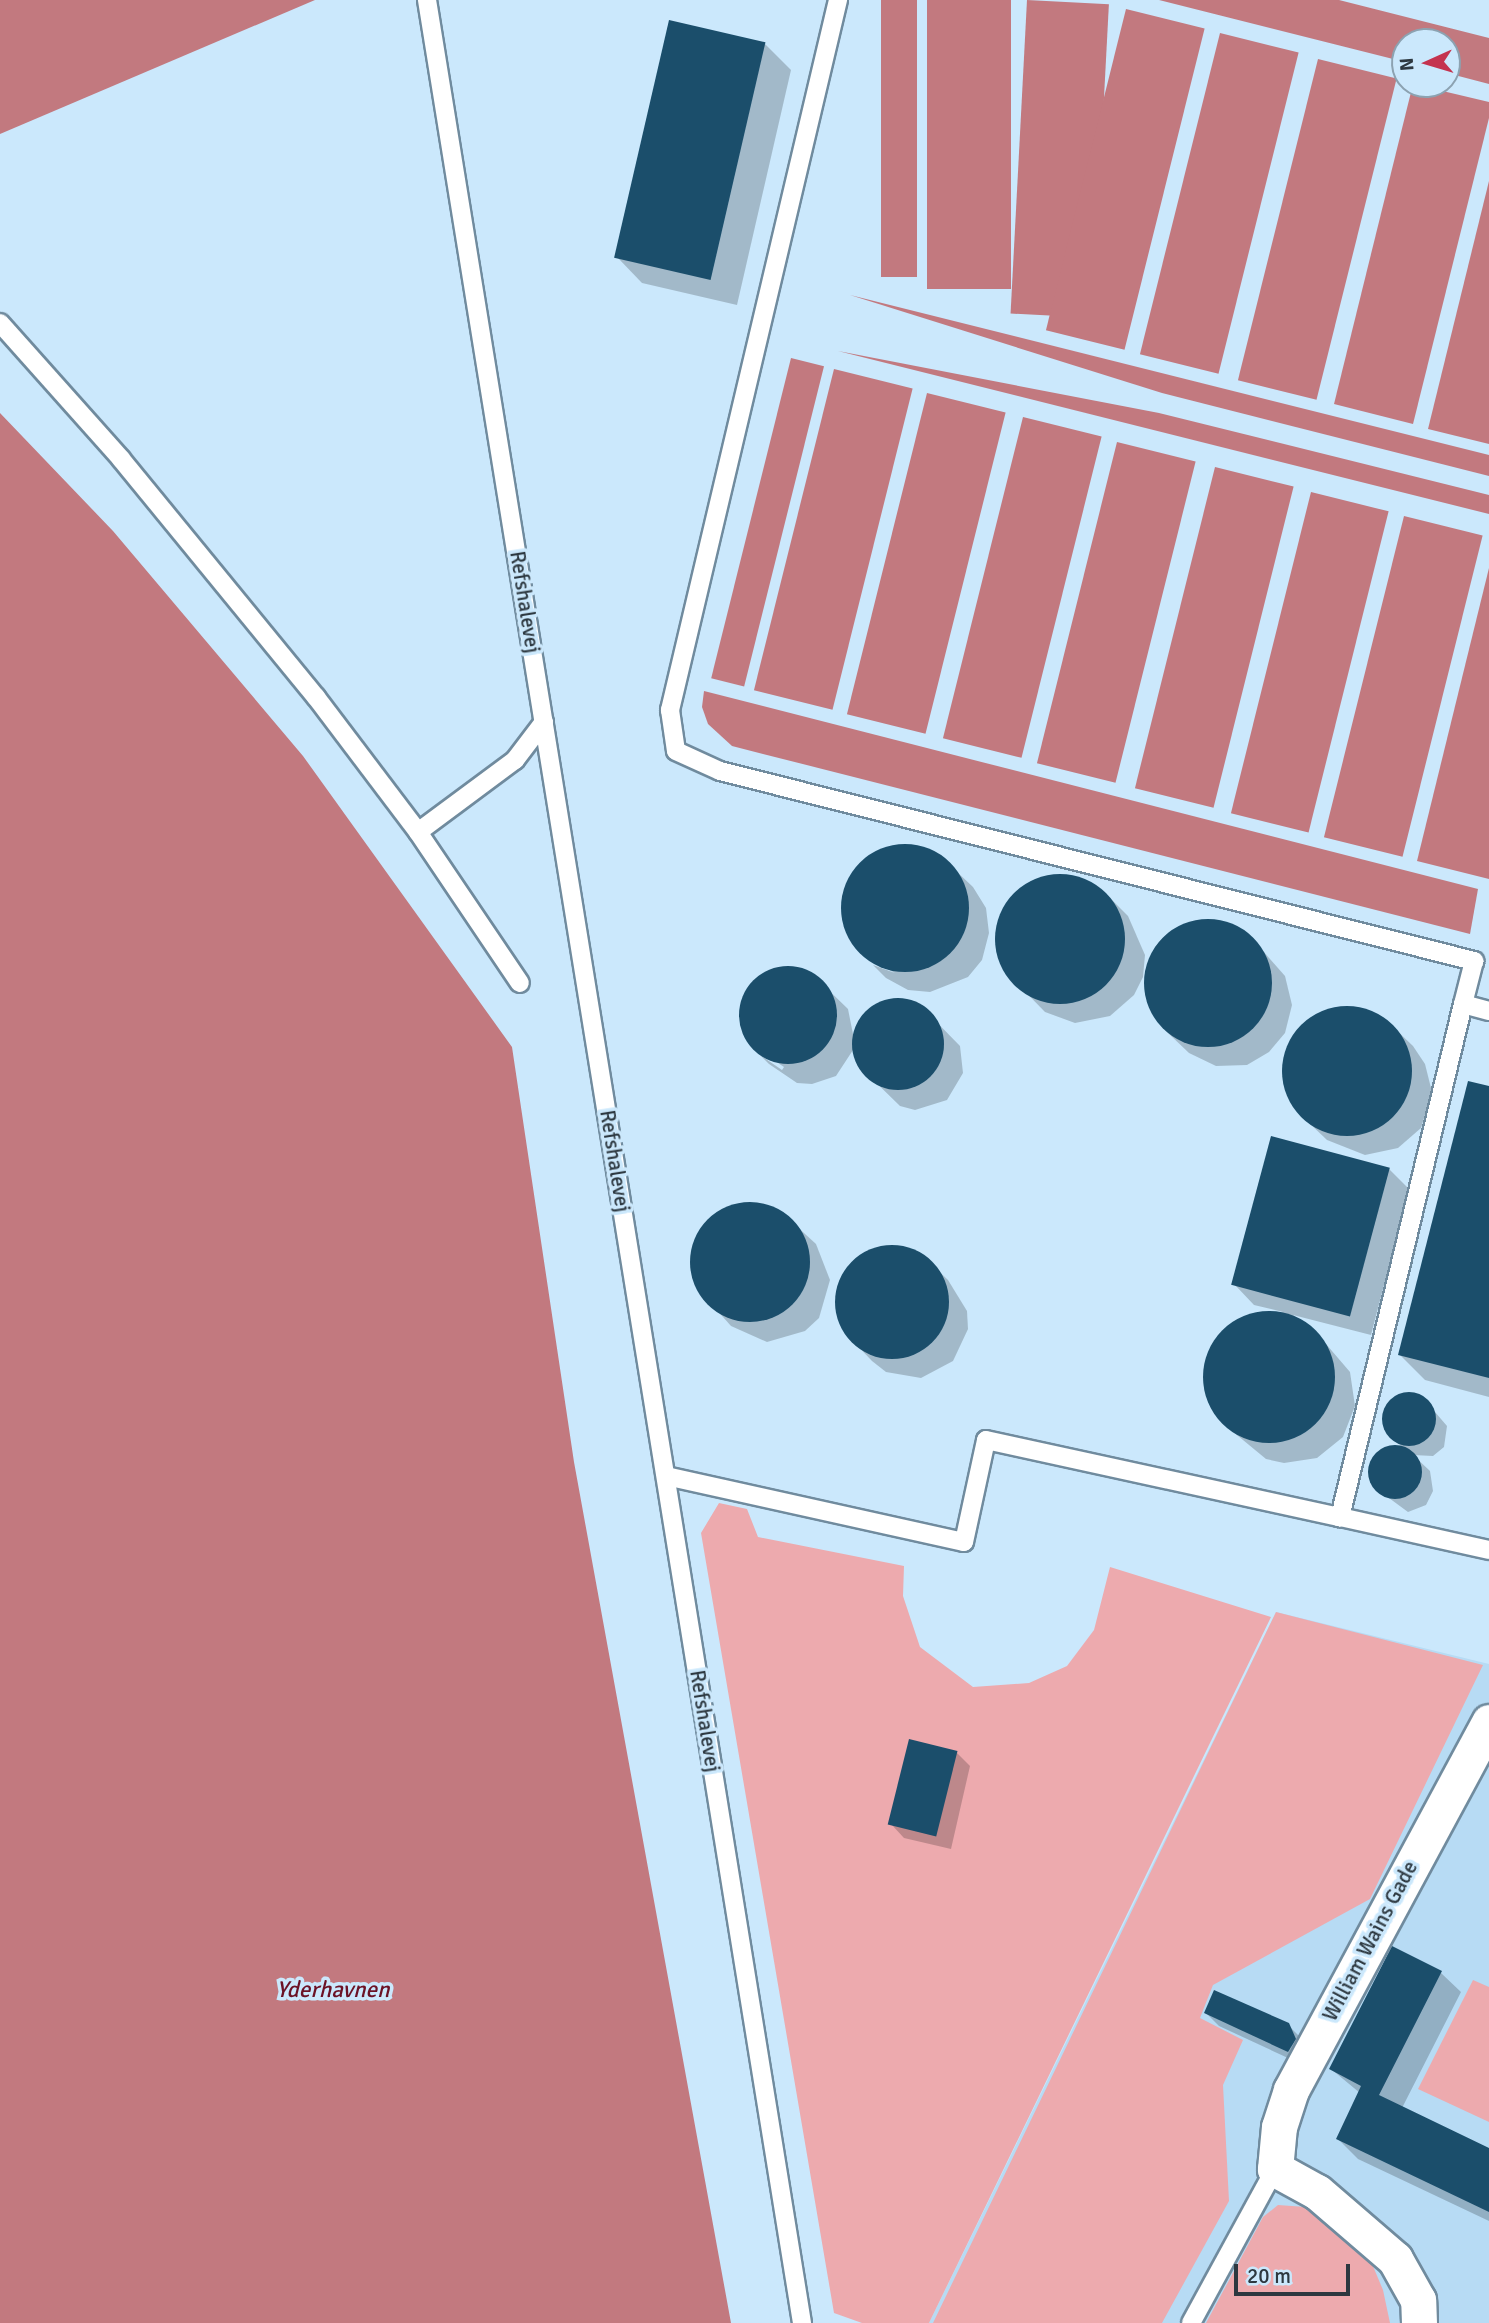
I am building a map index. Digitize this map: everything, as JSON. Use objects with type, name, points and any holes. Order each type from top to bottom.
[{"type":"street","name":"William Wains Gade","points":[[1275,2169],[1279,2127],[1292,2090],[1489,1722]]},
{"type":"street","points":[[1275,2169],[1317,2192],[1395,2259],[1418,2300],[1419,2323]]},
{"type":"lane","name":"Refshalevej","points":[[428,0],[802,2323]]},
{"type":"lane","points":[[838,0],[670,710],[676,751],[720,771],[1474,961],[1340,1517]]},
{"type":"lane","points":[[0,323],[121,459],[316,697],[418,832],[520,982]]},
{"type":"lane","points":[[418,832],[515,760],[544,722]]},
{"type":"lane","points":[[1463,1004],[1489,1011]]},
{"type":"lane","points":[[666,1476],[964,1542],[986,1440],[1489,1550]]},
{"type":"lane","name":"William Wains Gade","points":[[1191,2323],[1275,2169]]},
{"type":"shaded area","points":[[719,1503],[747,1509],[758,1537],[904,1566],[903,1596],[920,1647],[973,1687],[1029,1683],[1067,1666],[1094,1630],[1110,1567],[1271,1617],[929,2323],[862,2323],[834,2313],[701,1533]]},
{"type":"shaded area","points":[[1276,1612],[1489,1664],[1489,2323],[929,2323]]},
{"type":"shaded area","points":[[1276,1612],[1483,1665],[1370,1899],[1213,1985],[1200,2018],[1243,2040],[1223,2085],[1229,2201],[1162,2323],[933,2323]]},
{"type":"shaded area","points":[[1473,1980],[1489,1987],[1489,2122],[1418,2089]]},
{"type":"shaded area","points":[[1278,2205],[1306,2207],[1370,2259],[1383,2290],[1390,2323],[1206,2323],[1263,2217]]},
{"type":"water","points":[[0,0],[315,0],[0,134]]},
{"type":"water","points":[[881,0],[917,0],[917,277],[881,277]]},
{"type":"water","points":[[927,0],[1011,0],[1011,289],[927,289]]},
{"type":"water","points":[[1027,0],[1109,4],[1092,318],[1011,314]]},
{"type":"water","points":[[1159,0],[1339,0],[1450,28],[1391,28],[1391,58]]},
{"type":"water","points":[[1126,9],[1205,29],[1125,350],[1046,330]]},
{"type":"water","points":[[1461,31],[1489,38],[1489,84],[1461,77]]},
{"type":"water","points":[[1220,33],[1299,53],[1219,374],[1140,354]]},
{"type":"water","points":[[1318,59],[1391,77],[1392,98],[1317,400],[1238,380]]},
{"type":"water","points":[[1461,95],[1489,102],[1489,118],[1413,424],[1334,404],[1410,98],[1461,98]]},
{"type":"water","points":[[1489,181],[1489,444],[1428,429]]},
{"type":"water","points":[[850,295],[1489,455],[1489,476],[1162,393]]},
{"type":"water","points":[[838,351],[1159,413],[1489,495],[1489,514]]},
{"type":"water","points":[[791,358],[824,366],[744,686],[711,678]]},
{"type":"water","points":[[834,369],[913,389],[833,710],[754,690]]},
{"type":"water","points":[[927,393],[1006,413],[926,734],[847,714]]},
{"type":"water","name":"Yderhavnen","points":[[0,413],[113,531],[303,756],[512,1047],[574,1462],[731,2323],[0,2323]]},
{"type":"water","points":[[1023,417],[1102,437],[1022,758],[943,738]]},
{"type":"water","points":[[1117,442],[1196,462],[1116,783],[1037,763]]},
{"type":"water","points":[[1215,467],[1294,487],[1214,808],[1135,788]]},
{"type":"water","points":[[1311,492],[1389,511],[1309,833],[1231,813]]},
{"type":"water","points":[[1404,516],[1483,536],[1403,857],[1324,837]]},
{"type":"water","points":[[1489,568],[1489,879],[1417,861]]},
{"type":"water","points":[[704,691],[1478,889],[1470,934],[732,746],[708,724],[702,707]]},
{"type":"building","points":[[669,20],[765,42],[711,280],[614,258]]},
{"type":"building","points":[[905,844],[930,849],[950,863],[964,883],[969,908],[964,933],[950,953],[930,967],[905,972],[880,967],[860,953],[846,933],[841,908],[846,883],[860,863],[880,849]]},
{"type":"building","points":[[1060,874],[1085,879],[1106,893],[1120,914],[1125,939],[1120,964],[1106,985],[1085,999],[1060,1004],[1035,999],[1014,985],[1000,964],[995,939],[1000,914],[1014,893],[1035,879]]},
{"type":"building","points":[[1208,919],[1232,924],[1253,938],[1267,959],[1272,983],[1267,1007],[1253,1028],[1232,1042],[1208,1047],[1184,1042],[1163,1028],[1149,1007],[1144,983],[1149,959],[1163,938],[1184,924]]},
{"type":"building","points":[[788,966],[807,969],[823,980],[834,996],[837,1015],[834,1034],[823,1050],[807,1061],[788,1064],[769,1061],[753,1050],[742,1034],[739,1015],[742,996],[753,980],[769,969]]},
{"type":"building","points":[[889,998],[907,998],[924,1005],[937,1018],[944,1035],[944,1053],[937,1070],[924,1083],[907,1090],[889,1090],[872,1083],[859,1070],[852,1053],[852,1035],[859,1018],[872,1005]]},
{"type":"building","points":[[1347,1006],[1372,1011],[1393,1025],[1407,1046],[1412,1071],[1407,1096],[1393,1117],[1372,1131],[1347,1136],[1322,1131],[1301,1117],[1287,1096],[1282,1071],[1287,1046],[1301,1025],[1322,1011]]},
{"type":"building","points":[[1468,1081],[1489,1086],[1489,1378],[1398,1355]]},
{"type":"building","points":[[1271,1136],[1390,1168],[1350,1317],[1231,1285]]},
{"type":"building","points":[[750,1202],[773,1206],[793,1219],[806,1239],[810,1262],[806,1285],[793,1305],[773,1318],[750,1322],[727,1318],[707,1305],[694,1285],[690,1262],[694,1239],[707,1219],[727,1206]]},
{"type":"building","points":[[892,1245],[914,1250],[932,1262],[944,1280],[949,1302],[944,1324],[932,1342],[914,1354],[892,1359],[870,1354],[852,1342],[840,1324],[835,1302],[840,1280],[852,1262],[870,1250]]},
{"type":"building","points":[[1269,1311],[1294,1316],[1316,1330],[1330,1352],[1335,1377],[1330,1402],[1316,1424],[1294,1438],[1269,1443],[1244,1438],[1222,1424],[1208,1402],[1203,1377],[1208,1352],[1222,1330],[1244,1316]]},
{"type":"building","points":[[1409,1392],[1428,1400],[1436,1419],[1428,1438],[1409,1446],[1390,1438],[1382,1419],[1390,1400]]},
{"type":"building","points":[[1395,1445],[1414,1453],[1422,1472],[1414,1491],[1395,1499],[1376,1491],[1368,1472],[1376,1453]]},
{"type":"building","points":[[909,1739],[958,1751],[936,1836],[888,1824]]},
{"type":"building","points":[[1392,1946],[1442,1971],[1379,2095],[1489,2148],[1489,2212],[1336,2139],[1361,2086],[1329,2069]]},
{"type":"building","points":[[1214,1990],[1289,2023],[1296,2039],[1288,2052],[1204,2013]]}]
